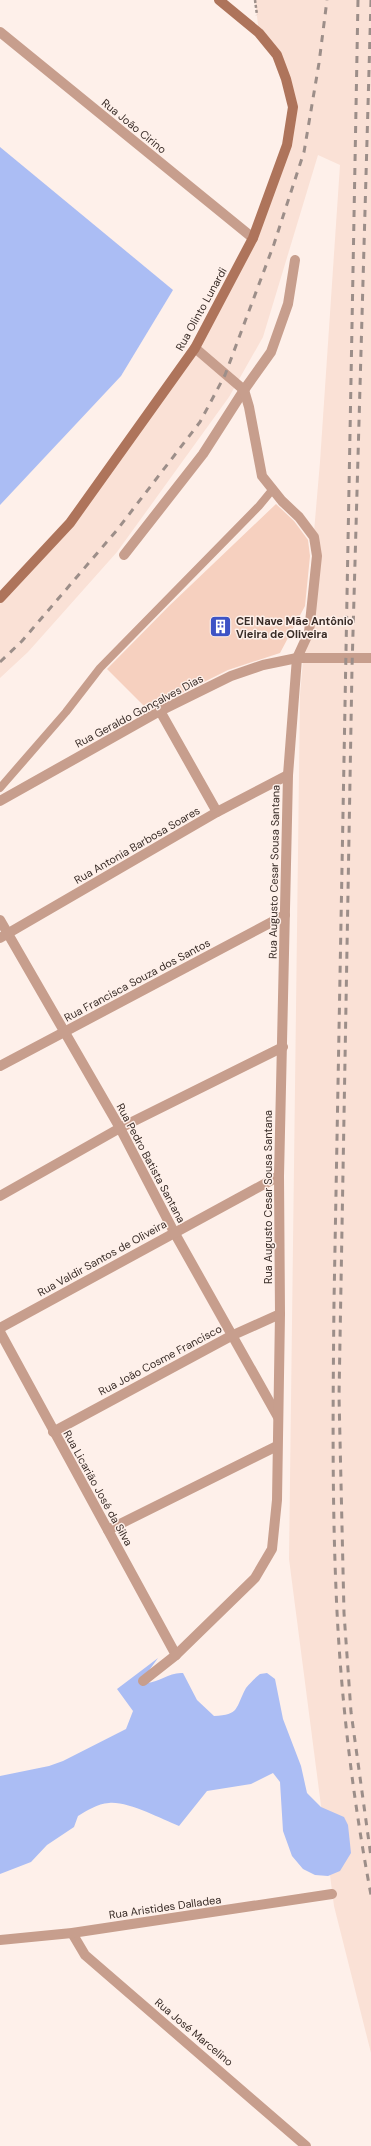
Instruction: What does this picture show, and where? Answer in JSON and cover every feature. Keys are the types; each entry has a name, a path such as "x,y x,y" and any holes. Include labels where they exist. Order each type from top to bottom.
{"street":[{"name":"Rua Olinto Lunardi","path":"0,598 70,523 194,348 253,238 287,144 293,107 286,79 277,55 259,33 219,0"},
{"name":"Rua João Cirino","path":"0,32 253,238"},
{"path":"124,555 204,454 244,390 271,352 288,304 294,260"},
{"path":"194,348 244,390 262,476 299,517 314,537 317,556 309,632 297,658"},
{"name":"Rua Geraldo Gonçalves Dias","path":"0,801 160,711 231,676 263,665 297,658 371,658"},
{"name":"Rua Augusto Cesar Sousa Santana","path":"143,1681 176,1655 255,1578 272,1549 277,1500 280,1314 279,1176 288,775 297,658"},
{"path":"160,711 217,812"},
{"name":"Rua Antonia Barbosa Soares","path":"4,936 217,812 288,775"},
{"name":"Rua Francisca Souza dos Santos","path":"0,1066 285,916"},
{"name":"Rua Pedro Batista Santana","path":"0,920 4,936 65,1031 120,1128 174,1232 278,1419"},
{"path":"0,1196 120,1128 283,1047"},
{"name":"Rua Valdir Santos de Oliveira","path":"0,1328 279,1176"},
{"name":"Rua João Cosme Francisco","path":"53,1432 232,1336 280,1314"},
{"name":"Rua Licarião José da Silva","path":"0,1332 53,1432 176,1655"},
{"path":"108,1530 277,1446"},
{"name":"Rua Aristides Dalladea","path":"0,1940 72,1933 332,1894"},
{"name":"Rua José Marcelino","path":"72,1933 85,1955 306,2146"}],"lane":[{"path":"0,788 66,712 100,668 259,506 273,489"}],"shaded area":[{"path":"255,0 371,0 371,2053 334,1906 289,1559 300,695 320,462 340,165 318,155 263,337 229,397 117,552 28,652 0,678 0,598 70,523 195,348 253,238 287,145 293,107 286,79 259,33"},
{"path":"0,147 173,290 121,376 0,505"},
{"path":"158,1658 145,1676 147,1683 173,1674 183,1673 197,1700 214,1716 233,1712 236,1709 246,1688 260,1674 267,1673 275,1679 283,1719 301,1766 307,1793 321,1807 344,1817 348,1825 351,1853 340,1871 328,1876 315,1875 303,1869 292,1856 283,1831 280,1782 273,1773 251,1784 207,1791 179,1826 144,1811 117,1803 97,1806 78,1816 74,1827 47,1845 31,1862 0,1874 0,1776 49,1766 63,1761 126,1729 133,1711 117,1689"}],"building":[{"name":"CEI Nave Mãe Antônio Vieira de Oliveira","path":"276,504 294,521 308,540 310,556 305,606 280,653 228,670 148,710 107,669 169,606"}],"railway":[{"path":"0,662 22,641 117,530 200,422 225,375 274,244 304,152 319,63 327,0"},
{"path":"358,0 334,1302 333,1482 340,1666 358,1819 371,1895"},
{"path":"371,0 352,668 339,1396 344,1613 351,1712 371,1857"}],"place":[{"name":"CEI Nave Mãe Antônio Vieira de Oliveira","path":"220,627"}]}
